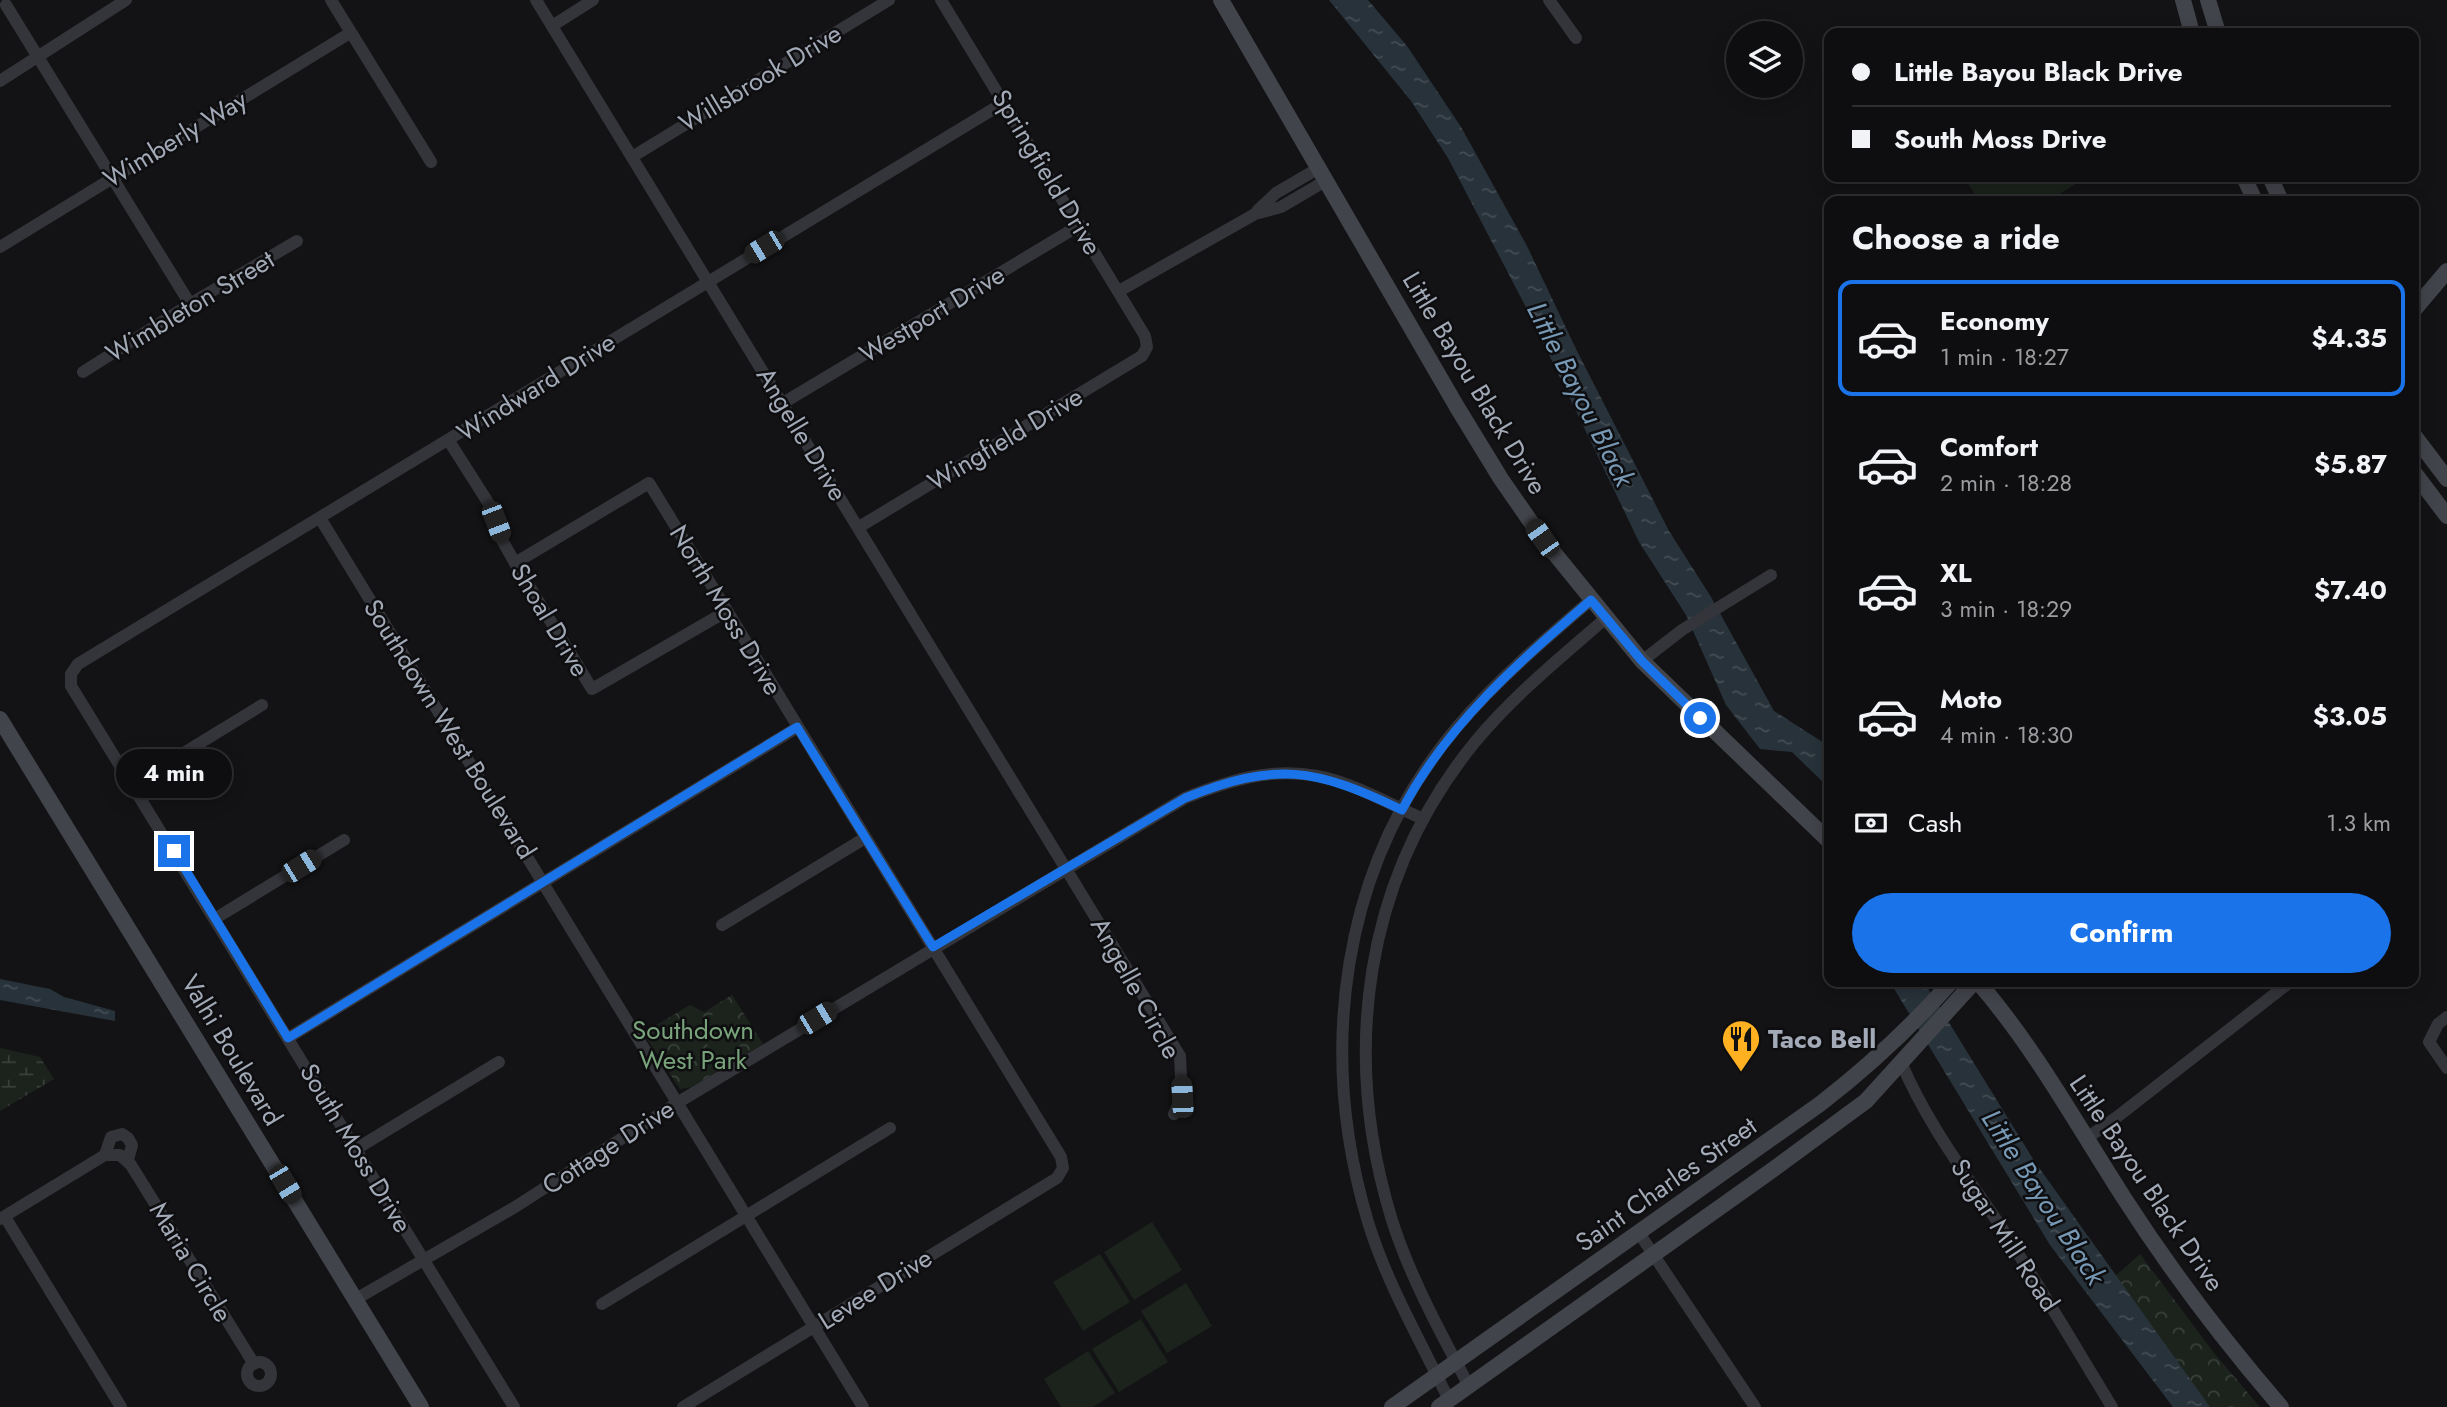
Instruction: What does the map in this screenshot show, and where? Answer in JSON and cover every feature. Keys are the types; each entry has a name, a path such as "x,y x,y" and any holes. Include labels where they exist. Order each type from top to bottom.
{"street":[{"path":"0,81 126,0"},
{"path":"331,0 431,162"},
{"name":"Angelle Drive","path":"536,0 1066,868"},
{"path":"552,26 593,0"},
{"name":"Willsbrook Drive","path":"632,157 889,0"},
{"name":"Springfield Drive","path":"941,0 1080,225 1145,336 1147,347"},
{"name":"Little Bayou Black Drive","path":"1221,0 1457,407 1501,479 1542,538 1642,661 1824,836"},
{"path":"1549,0 1576,38"},
{"path":"2183,0 2191,28"},
{"path":"2208,0 2216,28"},
{"path":"6,5 190,304"},
{"name":"Wimberly Way","path":"0,247 350,33"},
{"name":"Windward Drive","path":"71,674 78,664 1005,102"},
{"path":"1119,291 1255,214 1281,207 1323,174"},
{"name":"Westport Drive","path":"783,403 1080,225"},
{"name":"Wimbleton Street","path":"83,372 190,304 297,241"},
{"path":"2419,304 2447,271"},
{"name":"Wingfield Drive","path":"859,527 1142,356 1147,347"},
{"name":"Shoal Drive","path":"449,441 489,504 502,540 515,563 592,689 727,611"},
{"path":"2419,442 2447,479"},
{"path":"2419,479 2447,516"},
{"name":"North Moss Drive","path":"515,563 649,483 1061,1157 1063,1168"},
{"name":"Southdown West Boulevard","path":"320,518 863,1407"},
{"path":"1642,661 1682,631 1771,575"},
{"path":"1444,1404 1437,1376 1387,1272 1368,1223 1352,1161 1342,1079 1343,1008 1351,953 1370,884 1402,810 1439,752 1490,690 1591,600"},
{"path":"1469,1386 1404,1253 1391,1219 1374,1156 1365,1080 1366,1009 1374,956 1393,887 1423,819 1450,776 1506,708 1606,618"},
{"name":"South Moss Drive","path":"71,674 71,685 514,1407"},
{"path":"133,784 262,705"},
{"name":"Valhi Boulevard","path":"0,719 421,1407"},
{"path":"288,1038 797,727"},
{"name":"Cottage Drive","path":"356,1299 515,1207 677,1103 1185,798 1221,783 1249,776 1320,776 1423,819"},
{"path":"722,925 865,838"},
{"path":"216,918 344,840"},
{"name":"Angelle Circle","path":"1066,868 1180,1056 1182,1097 1174,1114"},
{"name":"Little Bayou Black Drive","path":"1980,987 2036,1059 2125,1200 2189,1292 2281,1407"},
{"path":"2087,1138 2284,987"},
{"name":"Saint Charles Street","path":"1392,1407 1838,1090 1950,992"},
{"name":"Saint Charles Street","path":"1444,1404 1866,1101 1923,1040 1950,992"},
{"path":"2447,1017 2438,1024 2429,1042 2447,1068"},
{"path":"356,1149 499,1062"},
{"name":"Sugar Mill Road","path":"1901,1062 1931,1121 2021,1258 2112,1407"},
{"path":"602,1304 890,1128"},
{"name":"Maria Circle","path":"105,1155 111,1137 122,1134 128,1138 132,1145 128,1160 254,1364"},
{"path":"121,1407 2,1218 105,1155 120,1155 128,1160"},
{"name":"Levee Drive","path":"683,1407 1057,1178 1063,1168"},
{"path":"1639,1233 1755,1407"}],"green space":[{"path":"1967,182 2079,182 2056,196 1976,196"},
{"name":"Southdown West Park","path":"732,995 763,1044 692,1087 680,1089 643,1033 690,1005 704,1012"},
{"path":"727,1006 736,1021 704,1040 695,1025"},
{"path":"739,1025 748,1040 716,1059 707,1044"},
{"path":"0,1048 40,1057 54,1079 0,1111"},
{"path":"1152,1222 1182,1270 1134,1300 1104,1252"},
{"path":"1100,1254 1130,1302 1083,1331 1053,1282"},
{"path":"2140,1254 2214,1353 2260,1407 2206,1407 2112,1279"},
{"path":"1186,1283 1212,1326 1167,1353 1141,1311"},
{"path":"1141,1319 1168,1362 1119,1392 1092,1349"},
{"path":"1088,1351 1115,1393 1093,1407 1061,1407 1044,1379"}],"water":[{"name":"Little Bayou Black","path":"1329,0 1368,0 1407,46 1461,127 1527,246 1669,531 1711,597 1774,711 1824,744 1824,783 1792,752 1760,749 1726,705 1686,615 1639,542 1529,313 1448,158 1411,101"},
{"path":"0,979 50,989 64,997 115,1011 115,1021 0,1000"},
{"name":"Little Bayou Black","path":"1893,987 1927,987 2035,1162 2210,1407 2173,1407 2050,1245"}],"place":[{"name":"Taco Bell","path":"1741,1073"}],"route":[{"path":"174,851 288,1038 797,727 933,947 1185,798 1221,783 1267,774 1320,776 1402,810 1439,752 1490,690 1591,600 1642,661 1700,718"}]}
